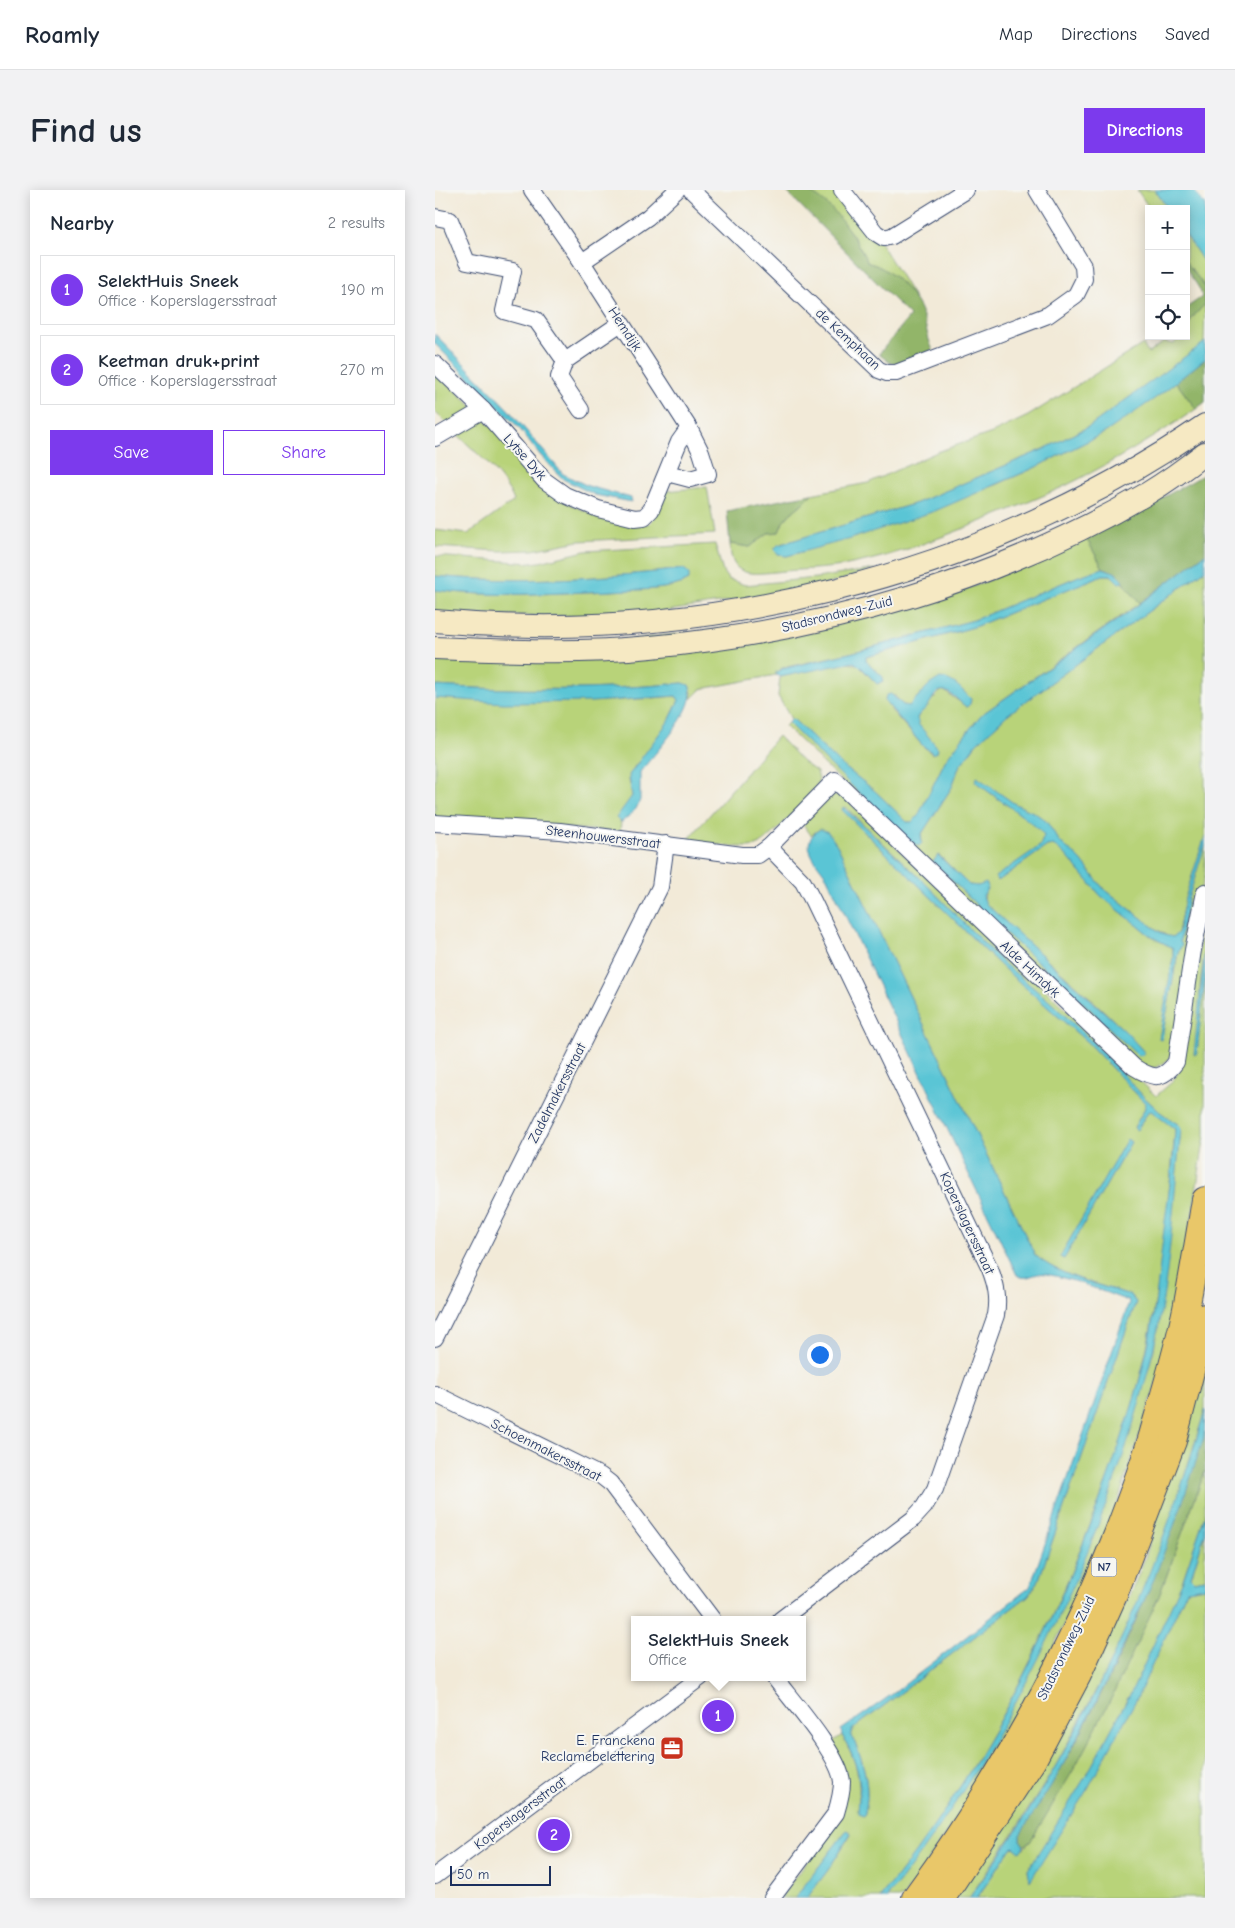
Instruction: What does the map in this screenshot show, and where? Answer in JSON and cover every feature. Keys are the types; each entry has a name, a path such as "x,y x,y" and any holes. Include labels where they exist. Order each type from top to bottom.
{"highway":[{"name":"Stadsrondweg-Zuid","path":"915,1898 971,1817 1015,1747 1060,1664 1097,1586 1130,1501 1152,1437 1185,1311 1205,1200"},
{"name":"Stadsrondweg-Zuid","path":"942,1898 1033,1760 1078,1675 1115,1595 1173,1441 1205,1316"}],"main road":[{"name":"Stadsrondweg-Zuid","path":"435,621 531,626 640,621 706,614 827,592 942,557 1039,518 1134,470 1205,426"},
{"name":"Stadsrondweg-Zuid","path":"435,648 531,652 649,648 715,640 831,618 968,578 1011,561 1150,492 1205,453"}],"street":[{"name":"Hemdijk","path":"532,190 582,262 689,428 701,452 708,474 690,479 667,473"},
{"path":"582,262 648,217 677,190"},
{"name":"de Kemphaan","path":"691,190 879,370 887,373 896,372 1049,315 1076,295 1084,279 1083,266 1037,190"},
{"path":"842,190 877,233 884,238 892,236 966,190"},
{"path":"435,217 450,220 467,262 513,271 504,311 536,320 565,361"},
{"path":"581,410 559,377 565,361 621,323"},
{"name":"Lytse Dyk","path":"435,364 483,410 543,480 565,495 597,509 635,518 643,517 651,510 679,442 689,428"},
{"path":"435,438 483,410"},
{"name":"Alde Himdyk","path":"769,848 835,780 1134,1067 1146,1075 1157,1077 1167,1074 1176,1062 1193,950 1205,892"},
{"name":"Steenhouwersstraat","path":"435,823 560,831 742,854 758,855 769,848"},
{"name":"Zadelmakersstraat","path":"435,1338 660,887 666,844"},
{"name":"Koperslagersstraat","path":"769,848 803,882 813,901 990,1269 998,1299 996,1315 935,1489 924,1507 913,1519 785,1616"},
{"name":"Schoenmakersstraat","path":"435,1394 610,1482 710,1616"},
{"name":"Koperslagersstraat","path":"435,1876 696,1681"},
{"path":"772,1898 836,1813 841,1799 842,1781 830,1752 777,1681"}],"green space":[{"path":"785,190 804,190 824,202 834,211 850,232 868,263 877,265 902,284 921,311 933,350 896,364 890,363 879,354 910,316"},
{"path":"804,190 837,190 882,245 915,299 887,272 868,263 852,234 819,198"},
{"path":"1137,190 1155,190 1165,205 1147,205"},
{"path":"1190,241 1205,264 1205,287 1190,267"},
{"path":"1190,267 1205,287 1205,304 1190,322 1190,305 1202,297 1199,288 1190,274"},
{"path":"1205,304 1204,343 1090,426 1042,450 917,503 778,545 778,555 787,556 797,553 996,485 1106,432 1176,382 1196,409 1099,469 1065,486 985,520 886,556 844,566 755,573 740,570 735,565 731,556 730,544 750,547 768,533 779,532 783,522 811,494 868,483 937,452 992,433 1028,416 1143,344 1148,353 1164,342 1174,344 1176,340 1190,340 1190,323"},
{"path":"1205,359 1205,402 1196,409 1176,382"},
{"path":"435,370 475,409 448,425 435,412"},
{"path":"484,419 568,503 587,512 618,520 649,524 666,491 707,487 715,534 579,541 533,550 500,551 435,547 435,530 468,534 514,501 504,482 457,434"},
{"path":"1205,474 1205,554 1140,603 1118,577 1108,569 1103,568 1086,538"},
{"path":"811,494 783,522 779,532 768,533 750,547 730,544 727,511"},
{"path":"1086,538 1103,568 1079,576 974,620 854,652 782,668 776,675 701,689 691,699 692,693 689,685 683,683 620,688 559,689 435,686 435,655 468,658 909,608 980,584"},
{"path":"715,544 723,572 728,579 745,585 816,578 876,569 815,588 629,617 435,614 435,590 478,594 567,593 671,587 689,580 684,569 622,575 528,580 435,576 435,556 531,563 585,551"},
{"path":"1205,570 1205,836 1185,898 1176,936 1169,937 1153,927 1103,888 1080,859 1060,842 1046,821 1035,813 975,781 1033,824 1044,836 1040,846 996,877 998,881 1047,846 1053,845 1065,854 1101,896 1152,937 1173,948 1160,1040 1162,1038 1188,899 1205,845 1205,876 1174,1051 1161,1065 1149,1068 1143,1067 990,925 785,726 788,723 837,770 922,841 921,835 952,787 959,767 976,744 1007,715","holes":["939,855 969,885 978,886 985,892 984,900 986,904 1087,995 1144,1052 1138,1056 1091,1010 999,927 933,862"]},
{"path":"1103,575 1109,575 1119,580 1140,603 981,715 946,759 918,816 912,822 907,822 875,791 838,762 791,719 778,696 780,677 843,663 857,664 877,684 883,681 883,677 866,661 866,657 974,627","holes":["929,685 971,699 967,707 943,690 933,698 919,715 917,718 918,725 932,741 932,754 891,710 894,695 903,705 909,706"]},
{"path":"676,696 679,700 670,719 646,754 634,767 629,779 632,796 619,821 621,822 620,832 435,818 435,698 556,702"},
{"path":"778,736 803,762 817,772 819,779 816,788 779,828 758,845 734,847 688,840"},
{"path":"830,795 843,796 1156,1096 1173,1081 1179,1071 1205,912 1205,947 1200,987 1197,1054 1205,975 1205,1135 1193,1211 1162,1365 1109,1529 1010,1738 903,1898 887,1898 995,1738 1029,1676 1063,1606 1093,1536 1119,1466 1154,1350 1181,1130 1179,1125 1160,1112 1144,1097 1090,1039 1047,999 1003,963 920,878 845,807 842,810 1001,966 1087,1042 1145,1103 1145,1108 1134,1127 1137,1129 1148,1112 1151,1111 1174,1127 1175,1131 1157,1293 1143,1365 1116,1456 1103,1491 1060,1599 1035,1652 980,1755 916,1852 880,1898 807,1898 851,1834 850,1831 846,1831 795,1898 780,1898 841,1815 831,1743 842,1735 852,1755 859,1789 858,1811 864,1816 867,1784 859,1754 851,1734 852,1730 1028,1596 1038,1582 1136,1302 1130,1295 1055,1269 1035,1255 837,845 820,829 811,835 802,823","holes":["1127,1140 1131,1142 1064,1259 1060,1257"]},
{"path":"1205,1357 1205,1410 1177,1500 1143,1592 1105,1673 1054,1769 969,1898 954,1898 1110,1633 1131,1591 1153,1533"},
{"path":"1205,1432 1205,1471 1159,1596 1111,1699 1074,1769 1030,1842 1024,1846 1020,1840 1020,1835 1056,1777 1123,1650 1173,1527"},
{"path":"1205,1471 1205,1515 1181,1585 1134,1687 1089,1771 1028,1870 1030,1880 1088,1788 1137,1698 1187,1590 1205,1587 1205,1898 977,1898 1011,1848 1024,1848 1030,1842 1159,1596"},
{"path":"1205,1533 1205,1579 1194,1581 1191,1578"}],"water":[{"path":"1155,190 1194,190 1205,206 1205,264 1190,241 1190,205 1165,205"},
{"path":"435,334 507,408 563,474 588,486 631,498 632,502 595,495 563,479 541,456 520,429 435,344"},
{"path":"1205,342 1205,359 1157,397 1106,432 1032,469 935,511 850,539 787,556 778,555 774,549 778,545 917,503 1042,450 1090,426"},
{"path":"1205,554 1205,570 1007,715 976,744 959,767 952,787 921,835 922,843 919,846 906,839 788,723 791,719 794,720 838,762 875,791 907,822 912,822 918,816 946,759 981,715 1126,614"},
{"path":"1103,568 1117,573 1123,582 1119,583 1111,575 1103,575 974,627 866,657 866,661 883,677 883,681 877,684 854,662 780,677 776,675 776,672 782,669 974,620 1079,576"},
{"path":"684,569 689,573 689,580 680,584 651,589 545,594 478,594 435,590 435,576 528,580 622,575"},
{"path":"940,678 954,683 971,699 967,707 948,692 941,691 936,694 918,716 919,725 938,748 934,754 922,745 885,701 886,695 891,694 903,705 909,706 929,685"},
{"path":"683,683 689,685 691,694 688,705 674,730 640,772 640,800 636,809 622,822 616,818 632,796 629,775 670,719 679,700 676,696 592,702 504,703 435,698 435,686 559,689 620,688"},
{"path":"977,777 1015,804 1035,813 1046,821 1060,842 1080,859 1103,888 1164,935 1173,937 1178,933 1185,898 1205,836 1205,845 1188,899 1180,941 1182,945 1178,952 1161,1040 1159,1039 1173,958 1173,948 1152,937 1101,896 1065,854 1053,845 1047,846 998,881 995,877 1040,846 1044,836 1033,824 975,781"},
{"path":"843,807 920,878 1003,963 1047,999 1090,1039 1144,1097 1160,1112 1179,1125 1181,1130 1167,1269 1159,1324 1133,1423 1109,1496 1081,1568 1049,1638 1013,1707 974,1774 932,1838 887,1898 880,1898 948,1805 1008,1705 1059,1601 1082,1548 1121,1441 1143,1368 1155,1305 1171,1179 1175,1129 1151,1111 1148,1112 1137,1130 1134,1128 1145,1108 1145,1103 1087,1042 1001,966 842,810"},
{"path":"820,829 828,832 837,845 1035,1255 1055,1269 1130,1295 1136,1302 1038,1582 1028,1596 852,1730 851,1734 859,1754 867,1784 864,1816 860,1815 858,1811 860,1787 858,1772 841,1730 894,1693 1030,1587 1129,1303 1098,1289 1056,1276 1042,1273 1028,1277 1017,1275 827,877 811,853 810,841 813,835"},
{"path":"938,855 969,885 978,886 986,883 988,887 983,896 986,904 1126,1032 1144,1052 1143,1055 1138,1056 1091,1010 999,927 933,862"},
{"path":"1205,947 1205,975 1197,1054 1194,1054"},
{"path":"1127,1139 1131,1142 1064,1259 1060,1257"},
{"path":"1205,1410 1204,1437 1181,1507 1154,1579 1108,1679 1057,1776 1020,1835 1020,1840 1024,1846 1020,1852 1014,1847 1011,1848 977,1898 969,1898 1045,1785 1109,1664 1137,1602 1162,1539 1185,1475"},
{"path":"1205,1515 1205,1533 1191,1577 1194,1581 1205,1579 1205,1587 1187,1590 1137,1698 1088,1788 1030,1881 1028,1870 1089,1771 1134,1687 1183,1580"},
{"path":"848,1830 851,1833 828,1870 807,1898 795,1898 846,1831"}],"place":[{"name":"SelektHuis Sneek","path":"718,1716"},
{"name":"E. Franckena Reclamebelettering","path":"672,1748"},
{"name":"Keetman druk+print","path":"554,1835"}]}
